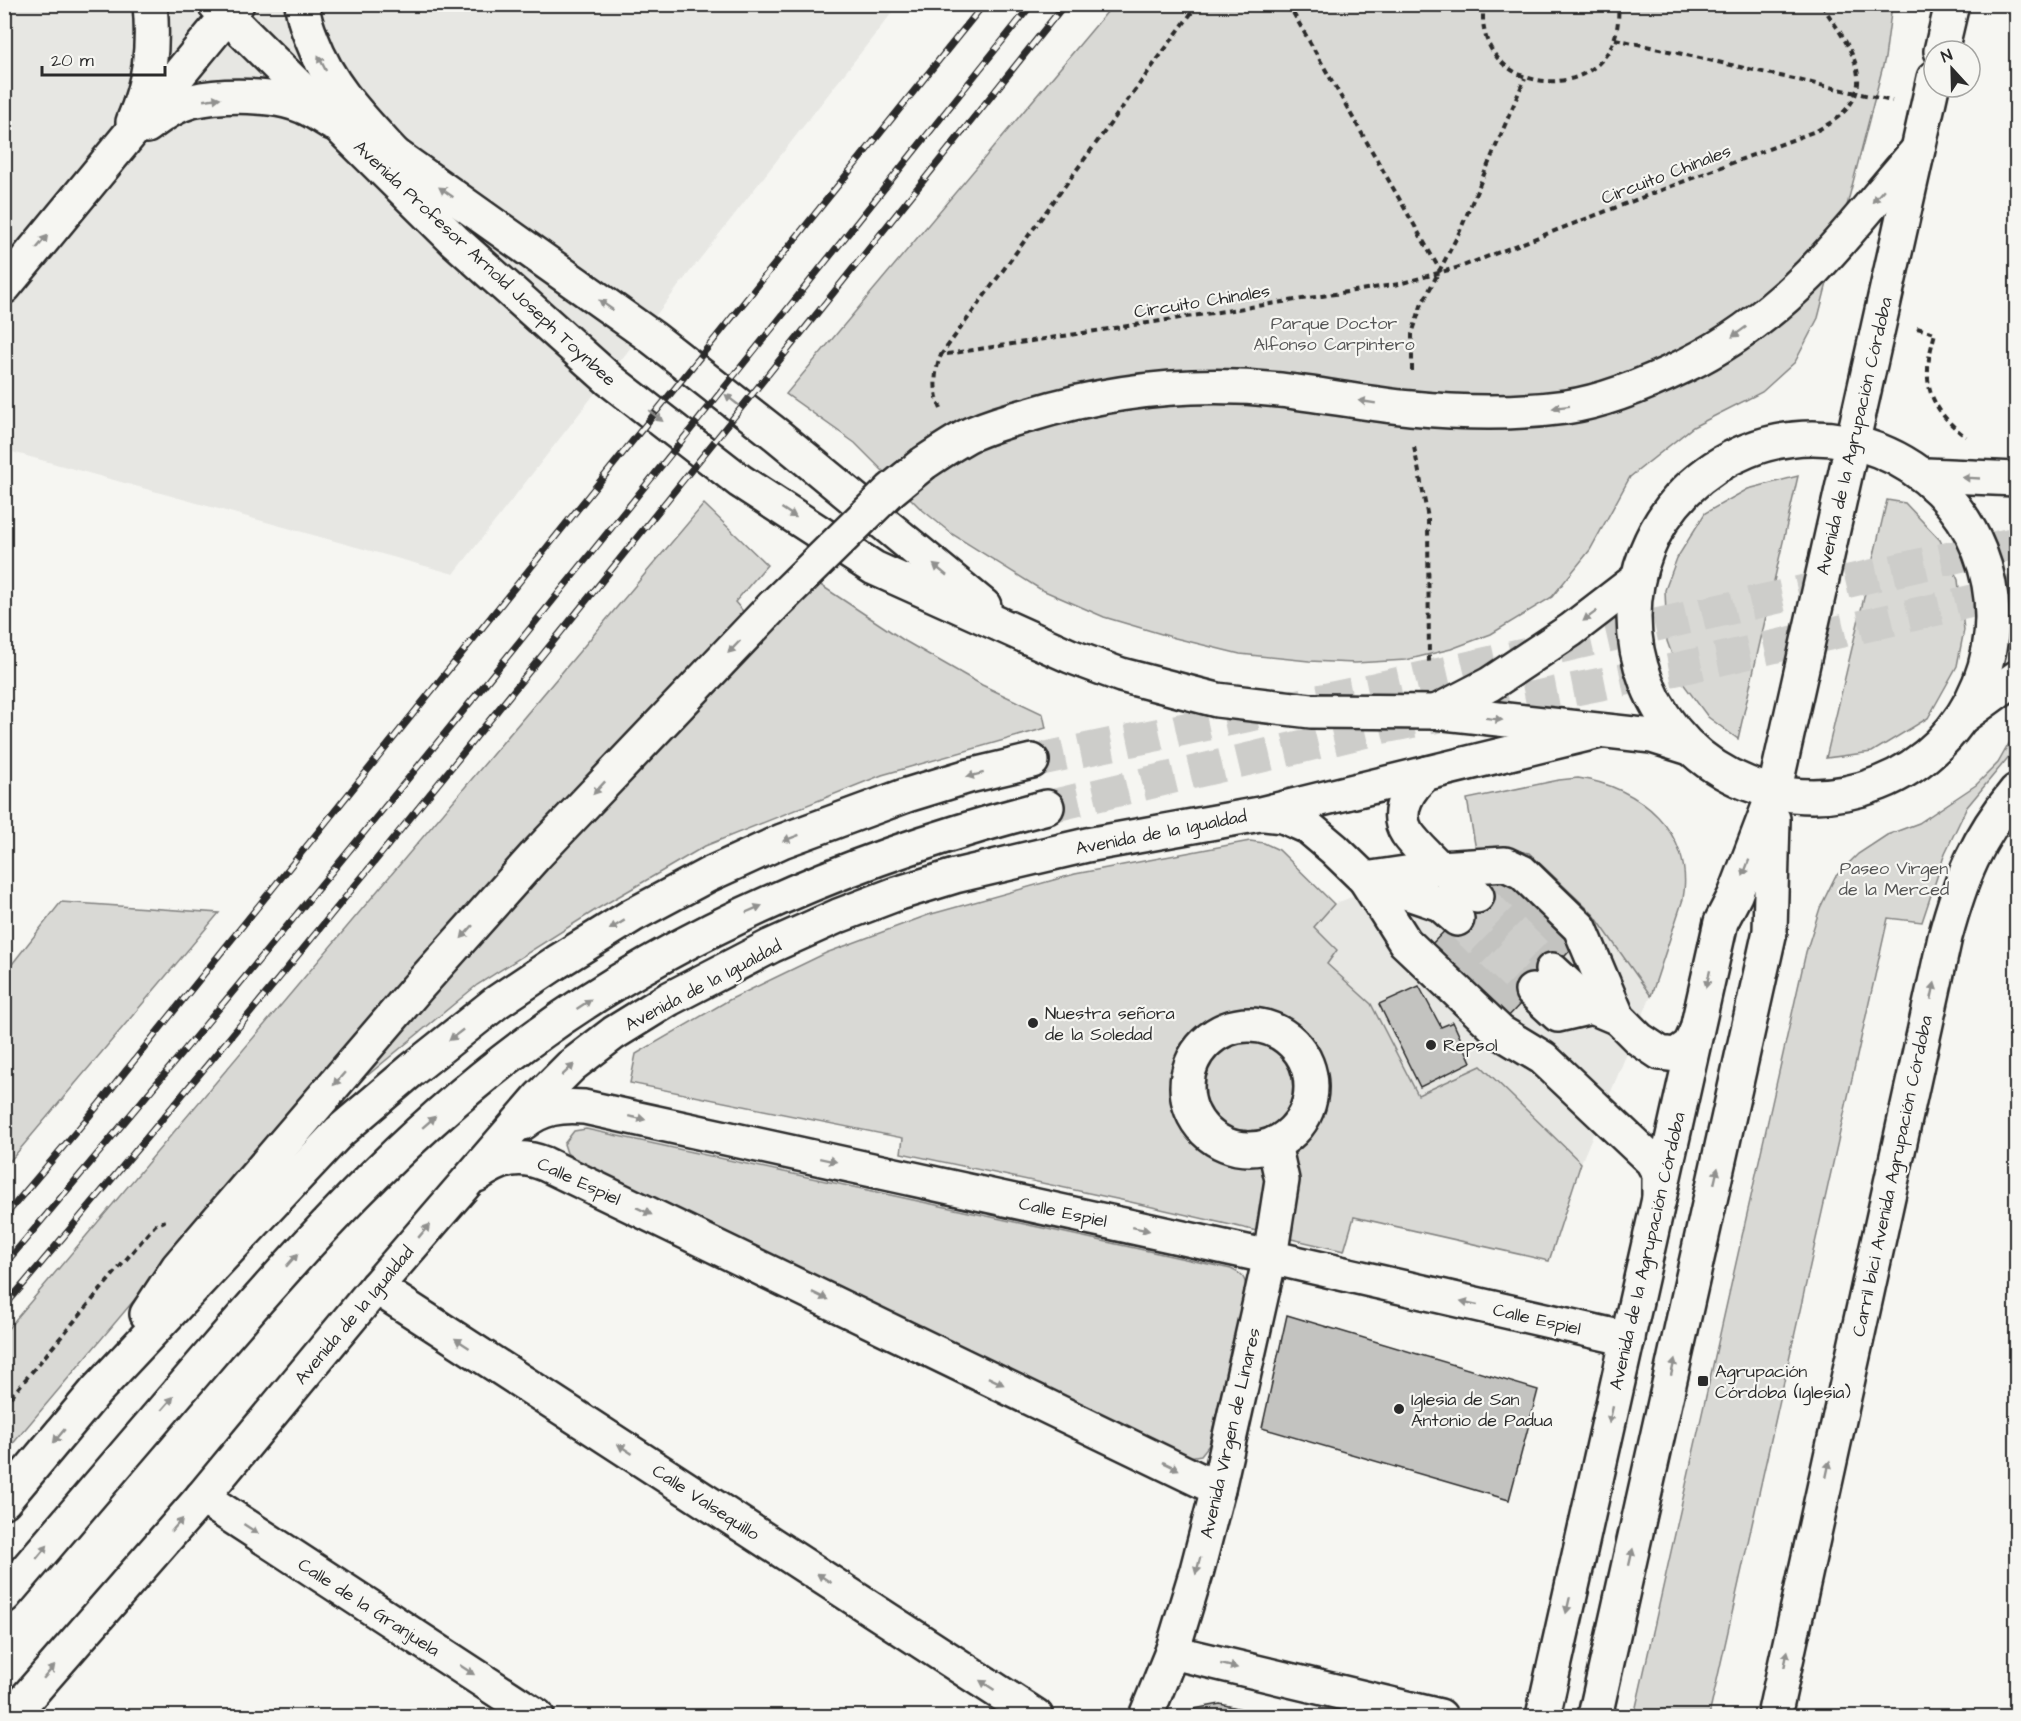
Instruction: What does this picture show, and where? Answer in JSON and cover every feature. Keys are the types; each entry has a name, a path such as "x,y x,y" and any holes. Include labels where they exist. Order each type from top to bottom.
{"main road":[{"path":"124,143 140,105 150,67 153,33 150,4"},
{"path":"302,4 303,16 321,63 345,100 397,157"},
{"name":"Avenida de la Agrupación Córdoba","path":"1945,39 1954,6"},
{"path":"4,287 124,143 226,9"},
{"name":"Avenida Profesor Arnold Joseph Toynbee","path":"226,9 298,87 454,240 610,380 740,481 874,568 1070,656 1121,675 1217,700 1311,711 1436,712 1652,736 1687,747"},
{"name":"Avenida Profesor Arnold Joseph Toynbee","path":"298,87 653,338 1018,633"},
{"path":"124,143 160,116 181,106 191,102 227,97 264,97 302,106 339,127"},
{"name":"Avenida de la Agrupación Córdoba","path":"1543,1716 1721,922 1735,894 1774,793 1929,99"},
{"path":"96,1391 178,1267 417,988 543,848 774,605 891,490 924,463 971,435 996,424 1077,401 1162,387 1234,387 1280,390 1412,408 1487,412 1568,406 1648,382 1688,364 1722,344 1761,316 1810,273 1916,151"},
{"path":"1961,718 1985,670 1994,616 1986,563 1962,514 1926,475 1892,454 1854,441 1797,438 1742,452 1694,483 1658,527 1636,580 1633,625 1641,670 1658,712 1687,747 1727,776 1774,793 1827,795 1879,783 1925,757 1961,718 2016,678"},
{"path":"1926,475 2016,479"},
{"name":"Avenida Profesor Arnold Joseph Toynbee","path":"1436,712 1499,678 1571,630 1636,580"},
{"name":"Avenida de la Igualdad","path":"11,1716 202,1497 376,1287 539,1098 571,1066 614,1033 719,972 838,916 955,876 1087,845 1260,814 1605,730"},
{"path":"4,1501 96,1391 339,1132 413,1068 497,1002 633,915 698,880 782,841 908,795 969,776 1032,761"},
{"path":"1365,879 1440,904 1467,907 1467,885 1439,868 1407,832 1402,819 1409,790 1427,773"},
{"name":"Carril bici Avenida Agrupación Córdoba","path":"1774,1716 1945,937 1967,867 1979,843 2016,791"},
{"name":"Avenida de la Agrupación Córdoba","path":"1595,1716 1770,931 1774,793"},
{"path":"4,1596 293,1259 377,1170 474,1084 525,1044 586,1002 664,954 735,917 901,849 971,826 1047,807"},
{"path":"1260,814 1283,816 1308,827 1365,879 1405,942 1500,1032 1543,1058 1652,1161 1659,1174 1659,1199"},
{"path":"1365,879 1439,868 1505,864 1522,872 1580,928 1605,1012"},
{"path":"1558,1015 1542,981 1605,1012 1660,1053 1676,1055 1690,1045 1696,1032"},
{"path":"1500,1032 1558,1015 1605,1012"},
{"name":"Calle Espiel","path":"506,1137 539,1112 567,1105 584,1107 1270,1257 1628,1339"},
{"name":"Avenida Virgen de Linares","path":"1146,1716 1172,1652 1197,1570 1218,1489 1270,1257 1282,1180 1274,1144"},
{"name":"Calle Espiel","path":"460,1189 487,1169 505,1160 532,1158 1218,1489"},
{"name":"Calle Valsequillo","path":"376,1287 1036,1716"},
{"name":"Calle de la Granjuela","path":"202,1497 537,1716"},
{"path":"1172,1652 1440,1716"}],"path":[{"path":"944,415 935,391 936,366 941,355 1198,4"},
{"path":"1288,4 1440,272"},
{"path":"1484,4 1486,35 1494,53 1508,67 1525,78 1546,83 1568,80 1588,72 1604,58 1615,39 1619,19 1618,4"},
{"path":"1615,39 1856,92 1858,72 1856,61 1821,4"},
{"path":"1429,664 1428,518 1411,431 1412,334 1421,306 1459,233 1525,78"},
{"name":"Circuito Chinales","path":"941,355 1387,286 1463,266 1818,130 1835,122 1849,108 1856,92"}],"shaded area":[{"path":"4,5 898,5 454,574 5,450"},
{"name":"Repsol","path":"1500,848 1529,852 1594,915 1651,996 1581,1163 1481,1066 1419,1095 1371,1004 1326,964 1314,927 1334,904 1450,858"}],"green space":[{"name":"Parque Doctor Alfonso Carpintero","path":"1113,5 1892,5 1885,58 1818,318 1795,362 1762,392 1693,427 1630,477 1590,550 1552,597 1491,634 1451,649 1406,660 1355,663 1240,654 1104,617 1040,589 952,534 920,508 855,443 786,394"},
{"path":"1798,476 1738,739 1708,717 1682,682 1667,641 1665,590 1677,558 1705,513 1748,489"},
{"path":"1887,500 1905,503 1940,540 1958,580 1964,630 1957,666 1928,718 1872,752 1826,758"},
{"path":"704,504 767,565 735,602 748,617 201,1221 5,1453 5,1332"},
{"path":"816,582 905,641 982,685 1043,714 1046,728 882,775 705,846 597,909 477,985 368,1075 364,1071 534,875"},
{"name":"Paseo Virgen de la Merced","path":"2016,731 2016,748 1967,807 1945,853 1922,922 1888,918 1709,1716 1634,1716 1806,952 1820,908 1835,877 1858,854 1887,835 1919,823 1976,785 1998,763"},
{"path":"1578,778 1622,791 1641,802 1658,817 1671,834 1680,853 1684,875 1683,899 1651,996 1594,915 1529,853 1500,848 1476,850 1467,799"},
{"path":"1250,841 1264,843 1279,850 1334,904 1314,927 1337,950 1327,964 1371,1004 1418,1095 1481,1066 1581,1163 1549,1261 1354,1217 1344,1251 901,1153 903,1138 630,1083 636,1054 729,1000 826,953 928,915 1075,874"},
{"path":"61,902 219,913 5,1167 5,973"},
{"path":"586,1129 1235,1271 1244,1279 1246,1290 1209,1445 1201,1455 1189,1457 580,1163 567,1153 564,1144 574,1131"}],"building":[{"path":"1503,870 1579,941 1507,1018 1430,946"},
{"name":"Repsol","path":"1419,986 1441,1027 1453,1022 1471,1062 1420,1087 1379,1004"},
{"name":"Iglesia de San Antonio de Padua","path":"1287,1315 1538,1390 1509,1500 1262,1428"},
{"path":"1220,1704 1273,1716 1186,1716 1194,1709"}],"tunnel":[{"path":"1032,761 1370,690 2016,543"},
{"path":"1047,807 1384,727 1677,669 2016,591"},
{"path":"1477,896 1552,970"},
{"path":"1457,919 1532,991"}],"railway":[{"path":"4,1217 96,1108 984,4"},
{"path":"4,1265 394,796 1032,4"},
{"path":"4,1307 274,985 407,822 1065,4"}],"place":[{"name":"Nuestra señora de la Soledad","path":"1033,1023"},
{"name":"Repsol","path":"1431,1045"},
{"name":"Agrupación Córdoba (Iglesia)","path":"1703,1381"},
{"name":"Iglesia de San Antonio de Padua","path":"1399,1409"}]}
